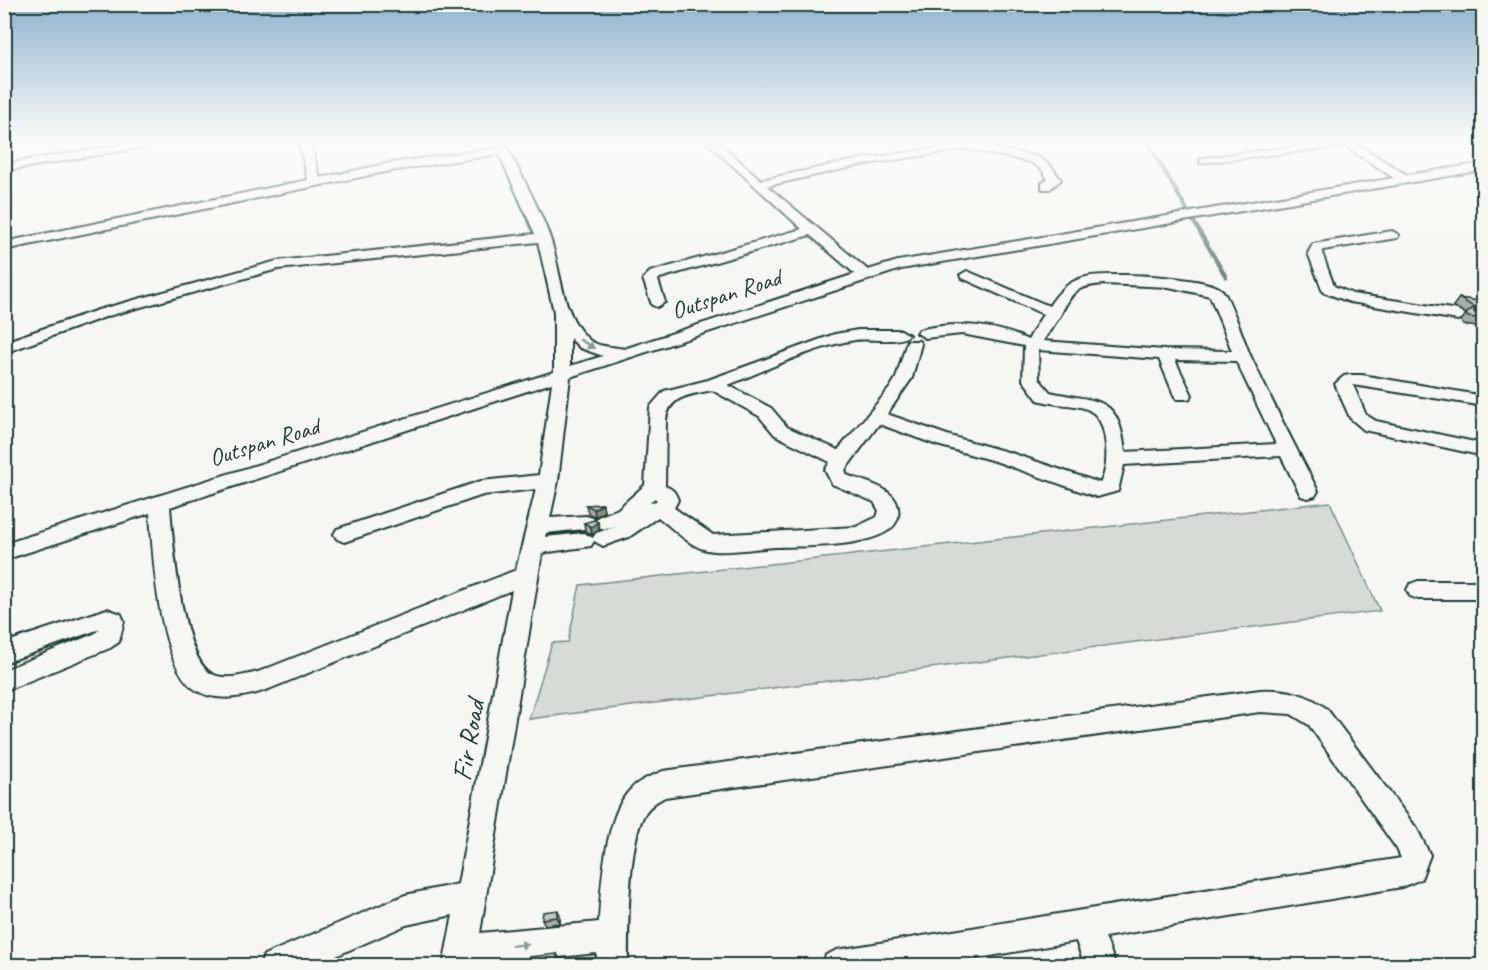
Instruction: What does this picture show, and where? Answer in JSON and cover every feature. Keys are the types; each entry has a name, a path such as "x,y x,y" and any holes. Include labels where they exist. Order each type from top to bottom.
{"street":[{"path":"4,246 285,188"},
{"path":"521,188 543,237 562,312 575,335 583,345 604,351 627,353"},
{"path":"763,188 865,275"},
{"name":"Outspan Road","path":"4,552 912,261 1345,188"},
{"path":"657,302 650,279 655,274 812,230"},
{"path":"1392,235 1318,247 1315,253 1328,289 1350,298 1458,315"},
{"path":"4,348 103,312 277,266 543,237"},
{"path":"968,275 1021,300 1054,312"},
{"path":"875,416 944,441 1004,457 1097,490 1103,490 1111,486 1116,459 1107,412 1096,405 1044,396 1031,380 1033,344 1068,289 1087,280 1107,278 1196,286 1216,293 1242,356 1308,492"},
{"name":"Fir Road","path":"461,958 526,575 548,481 562,374 562,312"},
{"path":"536,536 592,530 622,532 652,503 657,419 662,402 670,395 714,384 846,336 913,337 953,327 976,329 1033,344 1165,355 1242,356"},
{"path":"652,503 695,535 710,543 857,535 875,529 886,521 889,508 877,493 839,479 835,470 841,459 904,378 913,337"},
{"path":"1165,355 1183,395"},
{"path":"1483,402 1362,380 1350,380 1344,384 1359,418 1370,426 1484,450"},
{"path":"714,384 765,412 781,431 841,459"},
{"path":"1116,459 1288,449"},
{"path":"344,534 482,488 548,481"},
{"path":"159,501 168,590 179,640 186,661 201,681 218,687 237,687 260,681 526,575"},
{"path":"1418,590 1484,590"},
{"path":"4,653 93,621 107,618 113,621 111,635 102,641 4,681"},
{"path":"461,958 612,951 622,846 629,816 640,797 663,784 1260,701 1282,700 1299,704 1318,717 1407,839 1416,855 1412,869 1402,872 844,965"},
{"path":"275,966 405,910 471,896"},
{"path":"1085,924 1101,966"}],"shaded area":[{"path":"1330,502 1380,611 529,719 552,643 568,642 580,585"}],"building":[{"path":"1459,298 1478,301 1480,305 1474,309 1474,312 1484,319 1468,317 1466,314 1474,307"},
{"path":"603,504 594,509 586,505"},
{"path":"594,520 598,522 591,527 584,523"},
{"path":"558,910 557,917 542,919 543,912"},
{"path":"557,954 557,966 528,966 529,957"}],"waterway":[{"path":"1174,188 1226,277"}]}
